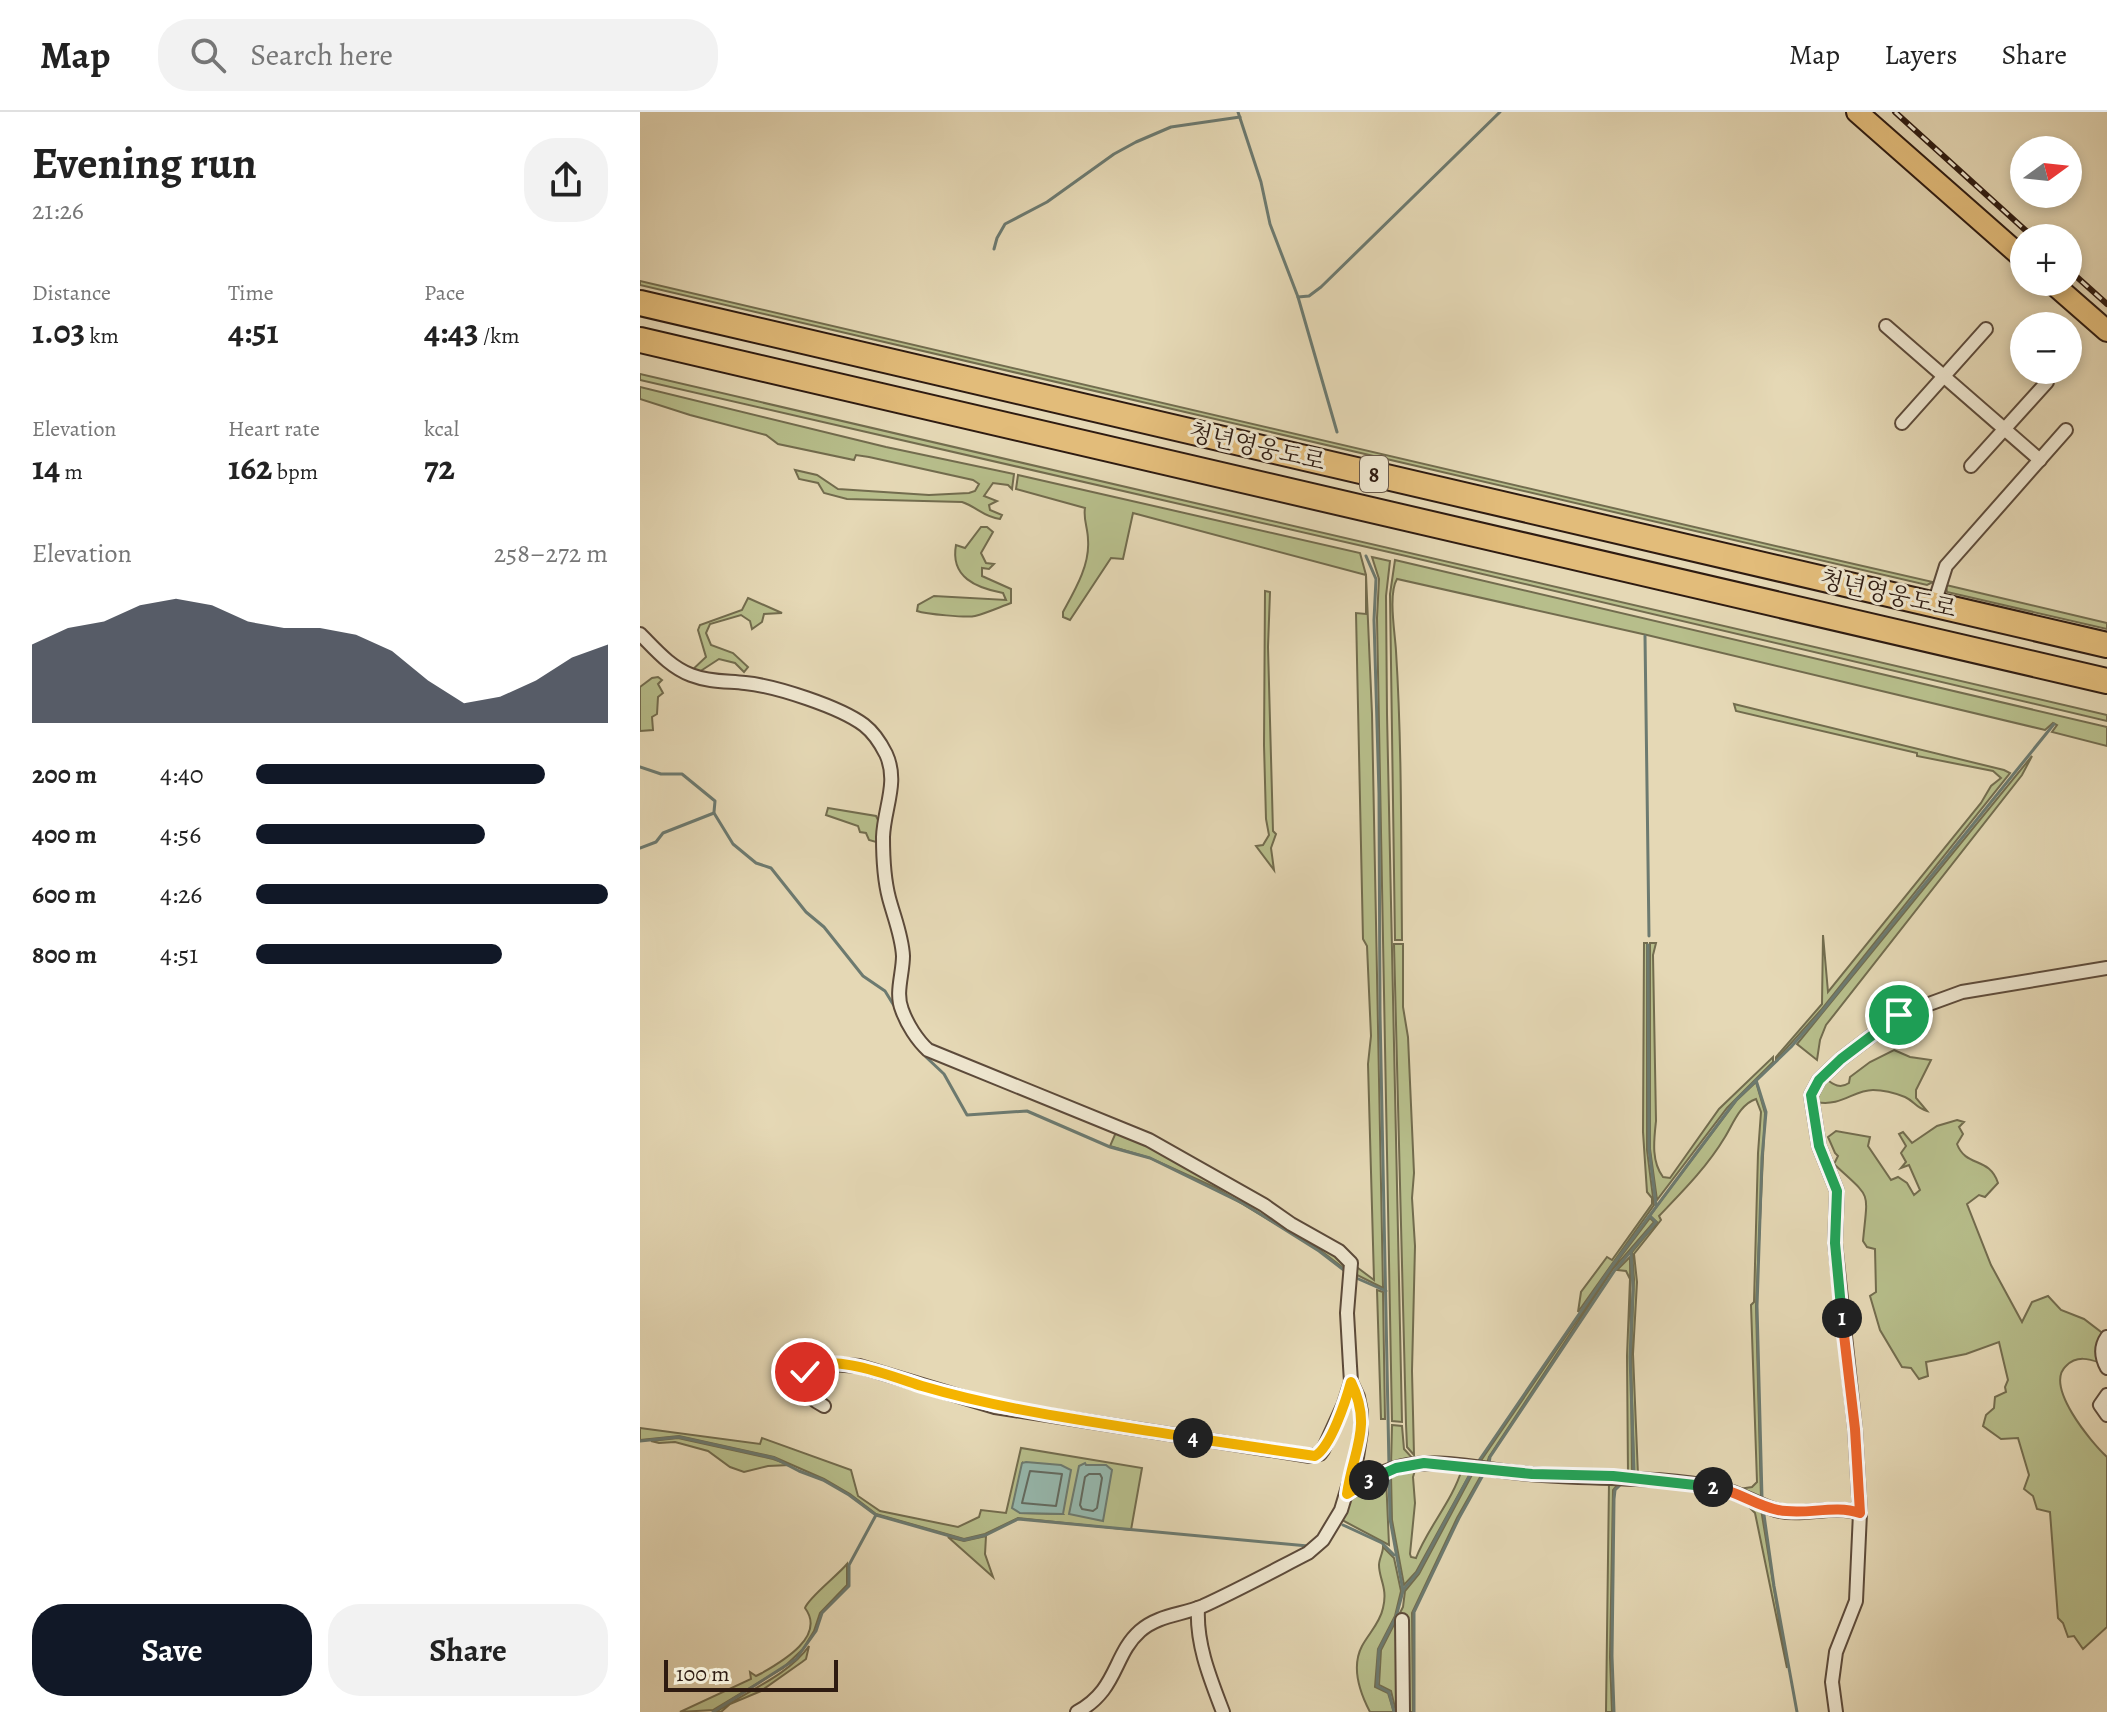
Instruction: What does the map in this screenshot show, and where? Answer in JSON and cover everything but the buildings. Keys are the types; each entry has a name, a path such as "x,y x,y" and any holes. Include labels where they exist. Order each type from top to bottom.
{"highway":[{"name":"청년영웅도로","path":"640,303 2107,645"},
{"name":"청년영웅도로","path":"640,340 2107,681"}],"main road":[{"path":"1857,112 2010,247"},
{"path":"2067,296 2107,331"}],"street":[{"path":"1886,326 2040,460"},
{"path":"1902,423 1986,329"},
{"path":"1971,466 2045,384"},
{"path":"1934,604 1946,566 2066,430"},
{"path":"640,634 666,660 689,674 727,683 773,688 843,713 868,728 887,757 893,778 883,838 885,879 901,939 903,958 898,993 901,1008 923,1045 937,1056 1149,1140 1339,1251 1351,1263 1347,1313 1351,1382 1320,1454 1310,1456 995,1407 859,1366 820,1364 810,1367 803,1378 805,1392 809,1398 824,1406"},
{"path":"1836,1712 1832,1682 1836,1652 1856,1601 1860,1513 1855,1429 1835,1243 1837,1191 1819,1146 1811,1095 1819,1080 1841,1059 1883,1025 1911,1010 1988,986 2107,968"},
{"path":"2107,1337 2102,1343 2102,1354 2107,1368"},
{"path":"1077,1712 1090,1709 1112,1680 1142,1629 1164,1617 1198,1608 1308,1553 1323,1540 1347,1494 1361,1431 1358,1397 1351,1382"},
{"path":"2107,1395 2100,1405 2107,1415"},
{"path":"1347,1494 1381,1472 1424,1463 1532,1474 1613,1476 1701,1485 1738,1494 1774,1510 1848,1509 1860,1513"},
{"path":"1198,1608 1197,1626 1206,1665 1223,1712"},
{"path":"1402,1620 1403,1712"}],"green space":[{"path":"640,281 1933,582 1927,585 640,285"},
{"path":"640,374 2107,715 2107,721 640,380"},
{"path":"640,387 886,447 1014,474 1012,489 1008,485 993,483 984,496 997,501 989,505 990,510 1002,515 1000,519 962,502 847,499 824,493 818,483 799,479 795,470 817,475 838,489 929,495 969,493 975,491 979,484 973,480 869,457 856,455 854,460 778,444 766,435 640,399"},
{"path":"1018,475 1360,553 1366,575 1133,513 1123,559 1111,558 1070,620 1063,617 1063,612 1087,559 1085,508 1016,489"},
{"path":"981,527 993,532 981,553 986,563 994,564 989,569 982,568 982,576 1011,589 1011,603 971,616 917,611 918,605 934,596 1006,600 1003,593 983,588 967,579 957,565 956,545 965,548"},
{"path":"1372,557 1390,561 1386,596 1387,714 1402,1422 1392,1421 1377,618 1379,579"},
{"path":"1395,560 2107,727 2107,746 2052,732 2057,725 2053,723 2045,730 1397,579 1392,604 1399,723 1402,940 1395,940 1390,594"},
{"path":"1366,575 1372,714 1383,1288 1353,1273 1354,1265 1374,1280 1368,1064 1371,1036 1367,946 1363,939 1356,613 1366,614"},
{"path":"1946,585 2107,623 2107,629 1947,592"},
{"path":"1265,591 1270,592 1268,647 1273,831 1276,834 1271,848 1274,870 1256,846 1263,845 1269,835 1264,745"},
{"path":"748,598 782,613 764,614 762,622 752,629 750,621 741,615 710,624 706,633 711,645 733,653 748,667 744,672 735,663 719,659 696,674 690,672 706,657 698,630 700,625 742,610"},
{"path":"658,677 662,680 658,684 663,693 658,697 657,714 652,717 653,730 640,731 640,687"},
{"path":"1734,704 2010,773 1821,1010 1776,1060 1822,1004 1823,935 1828,992 1981,803 1991,786 2001,778 1993,771 1917,756 1917,753 1736,711"},
{"path":"2032,756 2022,775 1826,1025 1817,1060 1797,1044"},
{"path":"828,808 876,816 882,828 881,838 876,842 869,840 858,826 826,815"},
{"path":"1644,943 1647,943 1647,1150 1654,1205 1578,1312 1581,1292 1607,1257 1612,1260 1652,1204 1647,1192 1643,1132"},
{"path":"1650,943 1656,943 1653,955 1654,1150 1663,1177 1670,1178 1719,1109 1773,1057 1773,1062 1727,1108 1657,1200 1650,1149"},
{"path":"1394,944 1403,944 1403,1007 1408,1037 1414,1173 1414,1455 1407,1447 1406,1424"},
{"path":"1894,1050 1910,1057 1931,1060 1916,1090 1916,1098 1927,1111 1905,1097 1877,1090 1833,1102 1816,1102 1826,1079 1837,1086 1846,1085 1850,1077 1870,1062"},
{"path":"1756,1082 1765,1113 1756,1306 1761,1499 1739,1489 1752,1487 1757,1482 1751,1305 1754,1302 1761,1112 1756,1099 1741,1110 1710,1158 1659,1216 1661,1220 1634,1254 1637,1282 1633,1354 1638,1475 1634,1475 1631,1356 1632,1252 1657,1222 1650,1216 1657,1206 1737,1100"},
{"path":"1957,1120 1964,1122 1959,1127 1963,1134 1957,1144 1961,1151 1989,1169 1998,1183 1985,1197 1979,1195 1967,1204 1991,1265 2022,1322 2032,1302 2048,1296 2061,1310 2084,1319 2105,1335 2101,1363 2088,1359 2074,1360 2061,1375 2061,1387 2072,1413 2107,1457 2107,1627 2083,1649 2074,1636 2068,1637 2058,1618 2050,1512 2037,1509 2033,1496 2024,1489 2029,1475 2018,1438 2001,1439 1983,1426 1986,1415 1994,1408 1995,1397 2006,1392 2008,1380 1999,1342 1966,1354 1926,1362 1928,1376 1919,1379 1911,1368 1902,1367 1880,1330 1870,1296 1876,1292 1875,1249 1867,1247 1863,1241 1865,1196 1834,1164 1838,1156 1828,1137 1836,1131 1870,1137 1868,1146 1891,1180 1898,1177 1907,1183 1914,1195 1920,1190 1909,1165 1901,1168 1906,1162 1901,1153 1906,1146 1899,1134 1903,1132 1912,1143 1937,1126"},
{"path":"1117,1130 1148,1142 1346,1259 1346,1270 1320,1250 1214,1187 1150,1158 1110,1146"},
{"path":"1650,1218 1654,1222 1613,1269 1486,1466 1478,1465 1613,1267"},
{"path":"1630,1257 1632,1472 1630,1475 1627,1356 1630,1279 1626,1271 1617,1270"},
{"path":"1377,1290 1383,1292 1385,1419 1381,1419"},
{"path":"1392,1425 1402,1426 1404,1449 1416,1462 1391,1467"},
{"path":"640,1428 760,1444 762,1438 851,1470 858,1496 880,1511 958,1527 979,1517 981,1510 1006,1513 1021,1448 1142,1468 1131,1530 1018,1518 985,1534 964,1539 876,1514 824,1479 774,1457 679,1436 640,1440","holes":["1023,1463 1063,1514 1020,1513"]},
{"path":"678,1438 790,1465 744,1472 730,1467 708,1451 675,1442 651,1441"},
{"path":"1416,1467 1410,1554 1416,1558 1462,1469 1472,1470 1416,1572 1404,1585 1392,1520 1391,1475"},
{"path":"1474,1471 1483,1472 1457,1518 1412,1613 1413,1712 1396,1712 1391,1691 1379,1685 1381,1650 1403,1607 1405,1591 1419,1574"},
{"path":"1386,1476 1389,1545 1342,1520 1350,1499"},
{"path":"1609,1482 1618,1484 1613,1490 1612,1712 1606,1712"},
{"path":"1743,1501 1761,1509 1787,1668 1755,1513"},
{"path":"986,1536 985,1554 993,1577 948,1537 964,1541"},
{"path":"1383,1547 1394,1558 1401,1591 1395,1616 1378,1649 1375,1687 1388,1693 1393,1712 1370,1712 1360,1688 1357,1662 1362,1646 1382,1613 1384,1595 1379,1565"},
{"path":"847,1564 847,1585 820,1613 803,1649 783,1668 713,1710 680,1712 751,1679 750,1672 756,1676 790,1655 806,1638 810,1628 810,1618 805,1608 807,1604"},
{"path":"809,1646 806,1659 802,1662 761,1691 716,1712 790,1666"}],"water":[{"path":"1022,1463 1061,1465 1071,1470 1063,1514 1020,1513 1012,1508"},
{"path":"1085,1463 1106,1465 1112,1470 1103,1521 1069,1514 1079,1466"}],"waterway":[{"path":"1238,112 1261,182 1270,224 1298,297 1337,432"},
{"path":"1298,297 1309,296 1321,287 1500,112"},
{"path":"994,249 1005,224 1047,202 1136,142 1171,127 1240,117"},
{"path":"1366,556 1376,579 1374,620 1389,1466"},
{"path":"1645,636 1649,936"},
{"path":"1478,1462 1612,1266 1736,1100 1819,1015 2054,724"},
{"path":"640,767 661,774 682,774 715,801 714,812"},
{"path":"640,848 656,842 663,833 714,813 733,844 756,863 771,868 863,976 885,991 896,1009"},
{"path":"1648,945 1649,1149 1656,1205"},
{"path":"926,1057 944,1074 967,1115 1027,1111 1110,1147 1150,1158 1244,1204 1345,1271"},
{"path":"1756,1080 1766,1112 1757,1306 1762,1498"},
{"path":"1489,1464 1490,1457 1615,1270 1656,1222 1650,1216"},
{"path":"1631,1252 1630,1357 1634,1473"},
{"path":"1354,1277 1386,1291"},
{"path":"640,1441 679,1437 774,1458 823,1480 876,1515 964,1540 986,1535 1018,1519 1308,1546"},
{"path":"1389,1473 1390,1519 1403,1591 1396,1617 1379,1650 1377,1686 1389,1692 1394,1712"},
{"path":"1403,1590 1418,1572 1471,1473"},
{"path":"1414,1712 1414,1612 1483,1475"},
{"path":"1614,1712 1614,1499 1615,1490 1621,1484"},
{"path":"1763,1508 1797,1712"},
{"path":"713,1712 796,1659 816,1631 822,1613 849,1586 849,1565 876,1515"},
{"path":"1343,1525 1382,1543 1394,1555"}],"railway":[{"path":"1895,112 2019,224"},
{"path":"2082,282 2107,304"}],"route":[{"path":"805,1372 820,1364 859,1366 995,1407 1310,1456 1323,1450 1351,1382 1358,1397 1361,1431 1347,1494 1381,1472 1424,1463 1532,1474 1613,1476 1701,1485 1721,1488 1774,1510 1848,1509 1860,1513 1855,1429 1835,1243 1837,1191 1819,1146 1811,1095 1819,1080 1841,1059 1899,1015"}]}
